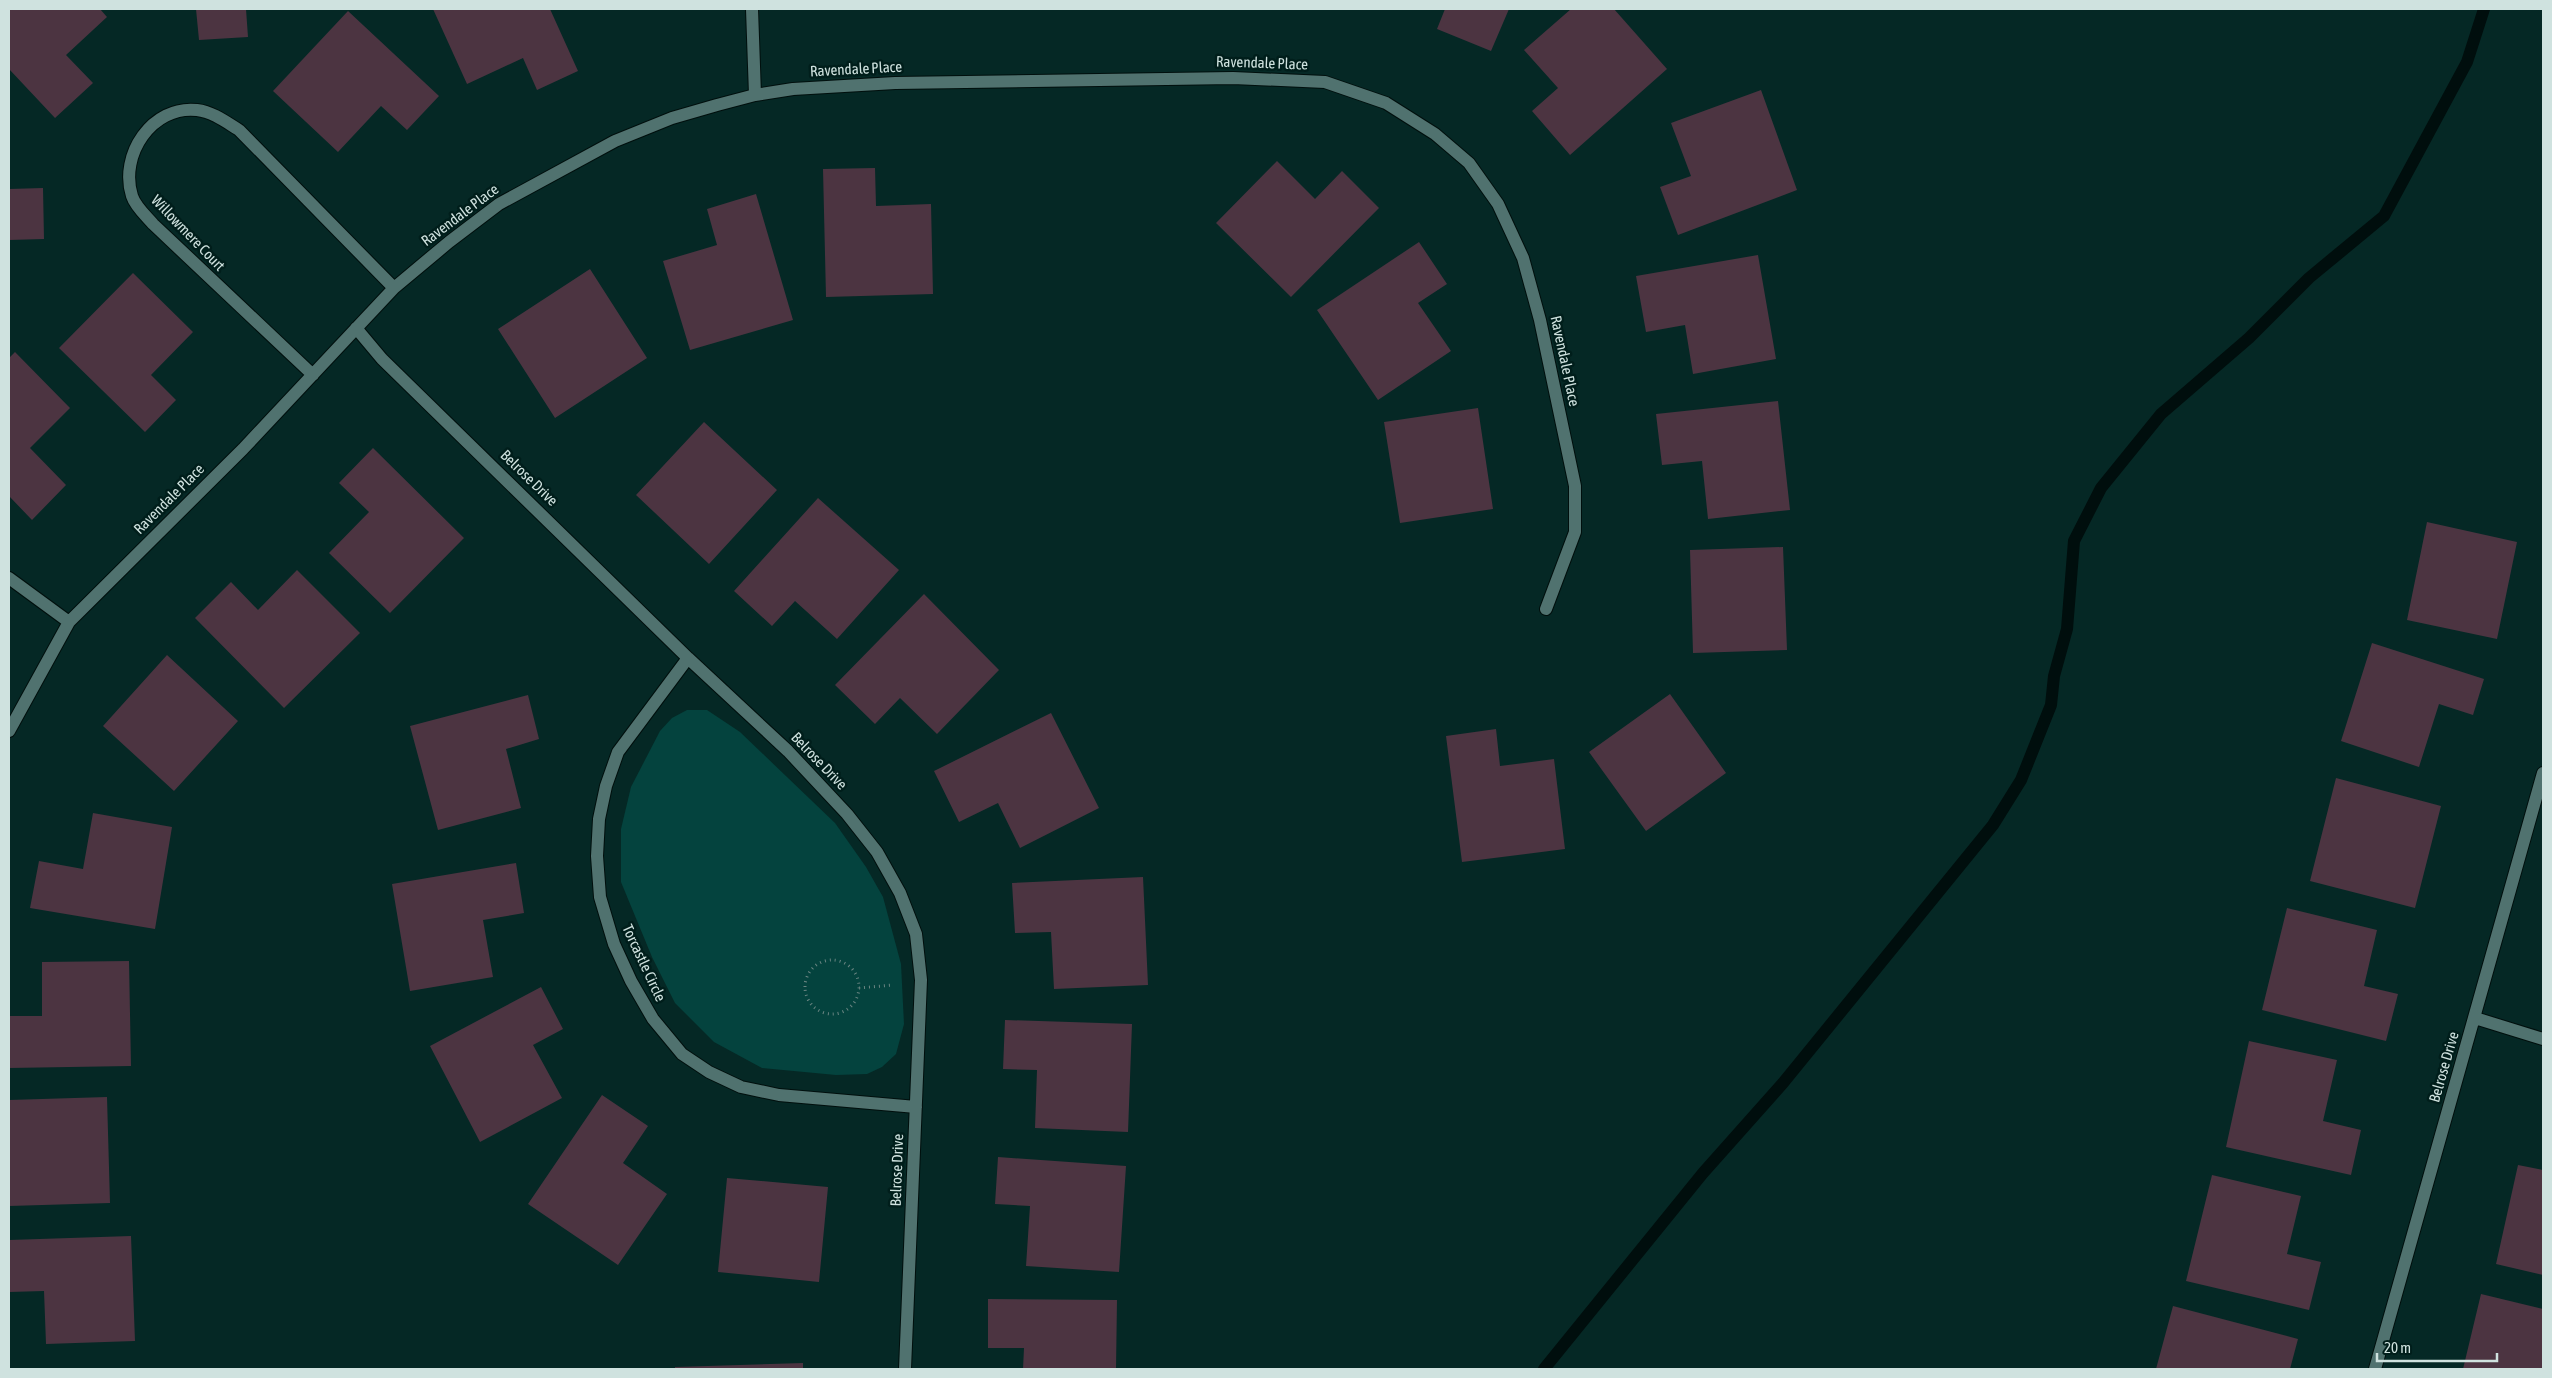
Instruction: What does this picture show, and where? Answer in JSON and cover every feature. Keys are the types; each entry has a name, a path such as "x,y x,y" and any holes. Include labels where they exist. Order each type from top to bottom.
{"street":[{"path":"752,9 755,95"},
{"name":"Ravendale Place","path":"9,731 69,622 313,375 394,288 499,204 615,142 672,118 755,95 793,89 895,82 1233,78 1325,82 1386,103 1435,134 1468,163 1498,204 1523,258 1540,320 1575,486 1575,532 1546,609"},
{"name":"Willowmere Court","path":"313,375 152,224 132,198 128,173 136,145 151,124 171,113 197,110 218,117 239,130 394,288"},
{"name":"Belrose Drive","path":"356,328 382,359 688,658 788,750 847,814 877,852 900,893 916,934 921,980 905,1369"},
{"path":"9,578 69,622"},
{"name":"Torcastle Circle","path":"688,658 618,752 606,786 598,819 596,856 600,896 614,944 631,981 653,1018 682,1054 709,1072 741,1087 779,1095 916,1107"},
{"name":"Belrose Drive","path":"2375,1369 2543,773"},
{"path":"2475,1018 2543,1039"}],"path":[{"path":"833,960 843,962 852,968 858,977 859,988 857,998 851,1007 842,1013 832,1014 821,1012 813,1006 805,987 807,976 813,968 822,962 833,960"},
{"path":"859,988 902,984"}],"shaded area":[{"path":"687,710 707,710 740,732 835,823 866,867 883,897 901,964 904,1024 896,1054 882,1067 867,1074 836,1075 762,1068 714,1042 675,1003 652,957 621,882 621,829 631,787 660,731 672,718"}],"building":[{"path":"9,9 100,9 107,17 66,55 93,83 55,118 9,69"},
{"path":"196,9 246,9 248,37 199,40"},
{"path":"433,9 550,9 578,71 537,90 523,58 467,84"},
{"path":"1445,9 1509,9 1491,51 1437,29"},
{"path":"1571,9 1614,9 1667,69 1570,155 1532,111 1558,88 1524,50"},
{"path":"348,11 439,96 407,130 381,106 338,152 273,91"},
{"path":"1761,90 1797,190 1678,235 1660,187 1691,176 1671,123"},
{"path":"1277,161 1315,199 1342,171 1379,208 1291,297 1216,223"},
{"path":"875,168 876,206 931,204 933,294 826,297 823,169"},
{"path":"43,188 44,239 9,240 9,189"},
{"path":"756,194 793,320 690,350 663,261 717,245 707,209"},
{"path":"1419,242 1447,284 1418,303 1451,351 1378,400 1317,310"},
{"path":"1758,255 1776,359 1693,374 1685,325 1646,332 1636,276"},
{"path":"590,269 647,358 555,418 498,329"},
{"path":"133,273 193,332 151,375 176,400 145,432 59,348"},
{"path":"15,352 70,408 30,448 66,485 32,520 9,496 9,358"},
{"path":"1778,401 1790,510 1708,519 1702,461 1662,465 1656,414"},
{"path":"1478,408 1493,509 1400,523 1384,422"},
{"path":"704,422 777,490 709,564 636,495"},
{"path":"373,448 464,538 390,613 329,553 369,512 339,483"},
{"path":"818,498 899,570 837,639 795,601 772,626 734,591"},
{"path":"2427,522 2517,542 2497,639 2407,620"},
{"path":"1783,547 1787,650 1693,653 1690,550"},
{"path":"297,570 360,633 284,708 195,618 231,582 258,610"},
{"path":"924,594 999,670 937,734 900,698 875,724 835,685"},
{"path":"2372,643 2484,679 2473,715 2439,704 2419,767 2341,741"},
{"path":"167,655 238,721 174,791 103,726"},
{"path":"1670,694 1726,773 1646,831 1589,752"},
{"path":"528,695 539,739 506,749 521,808 438,830 410,726"},
{"path":"1051,713 1099,808 1020,848 998,803 959,822 934,771"},
{"path":"1496,729 1500,766 1554,759 1565,849 1462,862 1446,736"},
{"path":"2336,778 2441,806 2415,908 2310,881"},
{"path":"93,813 172,827 155,929 30,908 39,861 83,869"},
{"path":"516,863 524,913 483,920 493,977 410,991 392,884"},
{"path":"1143,877 1148,985 1054,989 1051,932 1015,933 1012,883"},
{"path":"2287,908 2377,930 2364,986 2398,994 2386,1041 2262,1010"},
{"path":"129,961 131,1066 9,1068 9,1016 42,1016 42,962"},
{"path":"541,987 563,1029 533,1045 562,1098 480,1142 430,1046"},
{"path":"1005,1020 1132,1024 1128,1132 1035,1128 1037,1070 1003,1069"},
{"path":"2249,1041 2337,1060 2323,1121 2361,1130 2351,1175 2226,1147"},
{"path":"602,1095 648,1126 623,1163 667,1194 618,1265 528,1204"},
{"path":"107,1097 110,1203 9,1206 9,1100"},
{"path":"998,1157 1126,1166 1119,1272 1026,1266 1030,1206 995,1204"},
{"path":"2518,1165 2543,1170 2543,1275 2496,1264"},
{"path":"2212,1175 2301,1196 2287,1254 2321,1262 2309,1310 2186,1281"},
{"path":"727,1178 828,1187 819,1282 718,1272"},
{"path":"131,1236 135,1341 46,1344 44,1291 9,1292 9,1240"},
{"path":"2481,1294 2543,1309 2543,1369 2463,1369"},
{"path":"988,1299 1117,1300 1116,1369 1023,1369 1024,1348 988,1348"},
{"path":"2173,1306 2298,1339 2290,1369 2156,1369"},
{"path":"803,1363 803,1369 675,1369 675,1367"}],"waterway":[{"path":"1544,1369 1703,1173 1783,1083 1993,825 2021,780 2051,705 2054,676 2067,629 2074,541 2101,488 2161,414 2249,338 2309,278 2384,216 2467,62 2484,9"}]}
